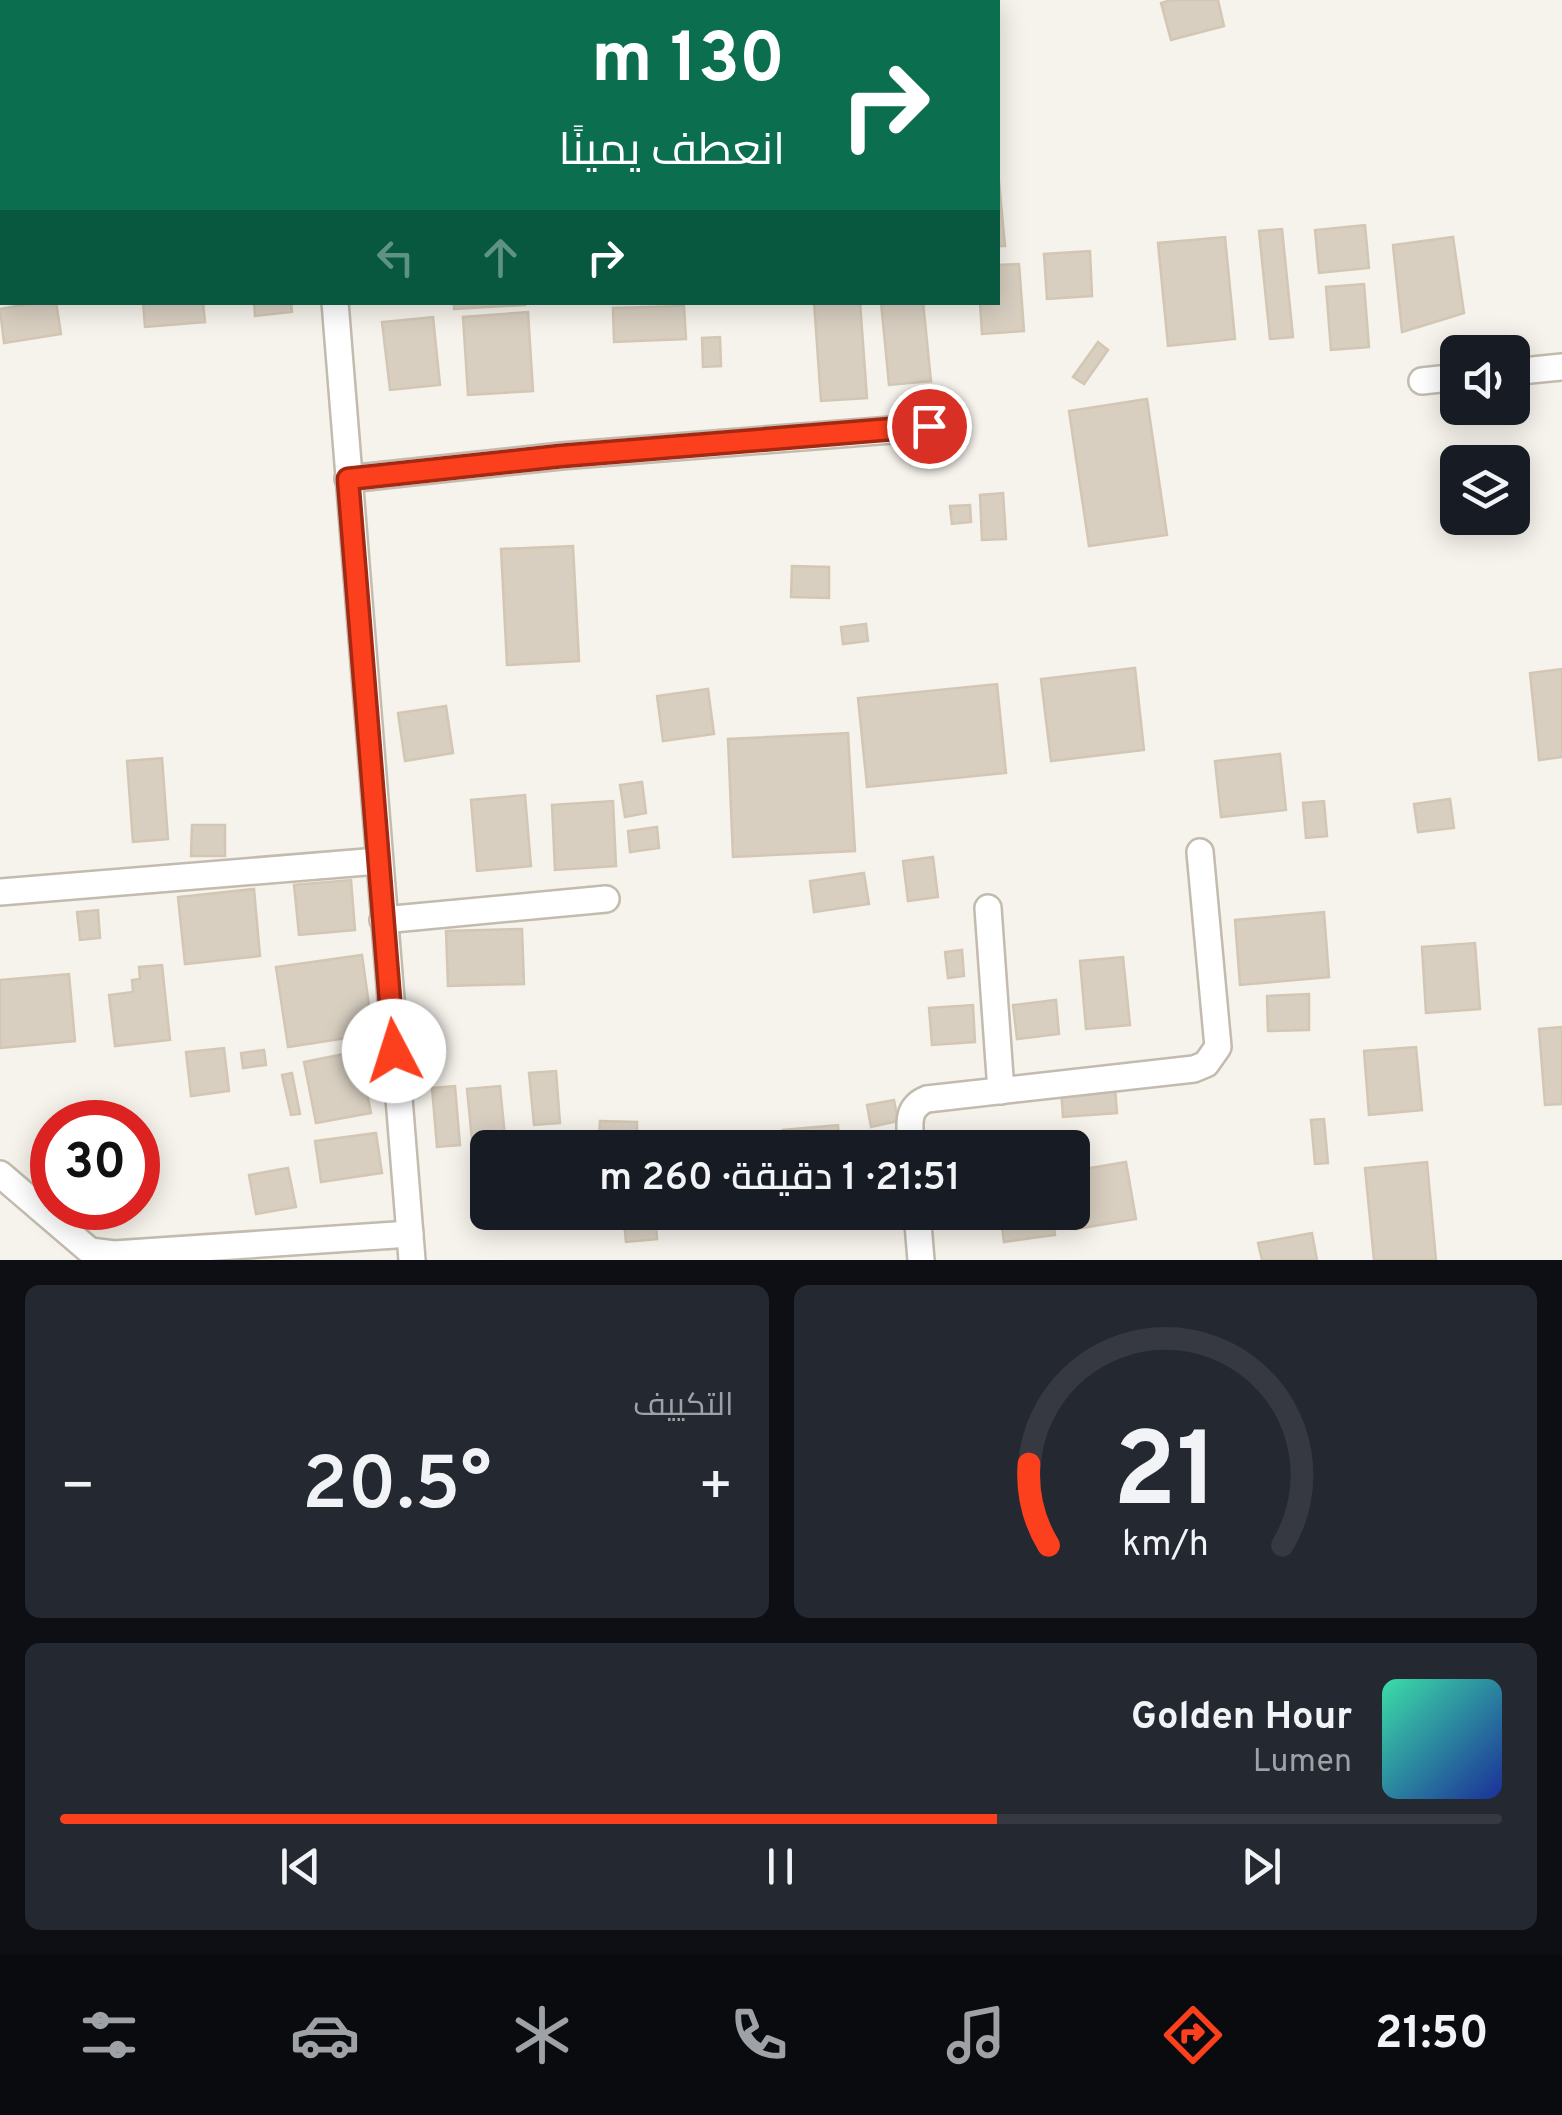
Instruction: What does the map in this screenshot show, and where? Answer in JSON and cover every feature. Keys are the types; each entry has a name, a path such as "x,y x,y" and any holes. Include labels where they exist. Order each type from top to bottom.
{"street":[{"path":"335,305 412,1260"},
{"path":"1530,370 1562,367"},
{"path":"1422,381 1440,380"},
{"path":"348,479 561,456 929,426"},
{"path":"910,1130 909,1120 916,1104 927,1099 1194,1068 1213,1057 1218,1047 1200,852"},
{"path":"0,892 378,862"},
{"path":"383,920 606,900"},
{"path":"988,908 1001,1091"},
{"path":"0,1174 90,1251 114,1254 410,1234"},
{"path":"918,1230 921,1260"}],"building":[{"path":"1218,0 1224,26 1171,40 1161,3"},
{"path":"1000,192 1005,246 1000,246"},
{"path":"1365,225 1369,268 1319,273 1315,230"},
{"path":"1282,229 1293,337 1270,339 1259,231"},
{"path":"1225,237 1235,339 1168,346 1158,243"},
{"path":"1453,237 1464,313 1402,332 1393,245"},
{"path":"1090,251 1092,296 1047,299 1044,254"},
{"path":"1019,264 1024,331 982,334 980,305 1000,305 1000,265"},
{"path":"1364,284 1369,347 1331,350 1326,287"},
{"path":"56,305 61,334 4,343 0,309"},
{"path":"143,305 203,305 205,322 145,327"},
{"path":"254,305 291,305 292,312 255,316"},
{"path":"454,305 525,305 454,309"},
{"path":"814,305 860,305 867,398 821,401"},
{"path":"881,305 923,305 931,381 889,385"},
{"path":"684,306 686,339 614,342 613,308"},
{"path":"528,312 533,391 468,395 463,317"},
{"path":"433,317 440,385 390,390 382,322"},
{"path":"720,337 721,366 703,367 702,338"},
{"path":"1098,342 1108,350 1084,384 1073,377"},
{"path":"1147,399 1167,535 1089,546 1069,411"},
{"path":"1003,493 1006,539 982,540 980,495"},
{"path":"970,505 971,522 952,524 950,506"},
{"path":"573,546 579,661 507,665 501,549"},
{"path":"792,566 829,567 829,598 791,597"},
{"path":"866,624 868,641 843,644 841,627"},
{"path":"1135,668 1144,750 1051,761 1041,679"},
{"path":"1562,669 1562,757 1539,760 1530,673"},
{"path":"997,684 1006,773 867,787 858,698"},
{"path":"708,689 714,734 663,741 657,696"},
{"path":"446,706 453,753 405,761 398,713"},
{"path":"848,733 855,851 733,857 728,739"},
{"path":"1280,754 1286,810 1221,817 1215,761"},
{"path":"162,758 168,839 133,842 127,761"},
{"path":"642,782 646,813 625,817 620,785"},
{"path":"525,795 531,866 477,871 471,800"},
{"path":"1450,799 1454,828 1418,832 1414,804"},
{"path":"613,801 616,866 555,870 552,805"},
{"path":"1324,801 1327,836 1306,838 1303,803"},
{"path":"192,825 225,825 225,856 191,856"},
{"path":"657,827 659,848 630,852 628,831"},
{"path":"933,857 938,897 908,901 903,861"},
{"path":"864,873 869,904 814,912 810,881"},
{"path":"351,880 355,930 299,935 294,885"},
{"path":"254,889 260,956 185,964 178,897"},
{"path":"98,910 100,938 80,940 77,912"},
{"path":"1324,912 1329,977 1240,985 1235,920"},
{"path":"522,929 524,984 448,986 446,931"},
{"path":"1475,943 1480,1009 1426,1013 1422,947"},
{"path":"962,950 964,976 948,978 945,952"},
{"path":"362,955 373,1034 288,1047 276,967"},
{"path":"1123,957 1130,1025 1086,1029 1080,961"},
{"path":"162,965 170,1040 115,1046 109,995 133,992 132,980 140,979 139,967"},
{"path":"69,974 75,1041 0,1048 0,980"},
{"path":"1309,994 1309,1030 1268,1031 1267,996"},
{"path":"1056,1000 1059,1034 1017,1039 1013,1005"},
{"path":"973,1005 975,1042 932,1045 929,1008"},
{"path":"1562,1027 1562,1104 1545,1105 1539,1029"},
{"path":"1416,1047 1422,1110 1369,1115 1364,1051"},
{"path":"224,1048 229,1091 191,1096 186,1052"},
{"path":"264,1050 266,1065 243,1068 241,1053"},
{"path":"359,1051 371,1113 316,1123 304,1062"},
{"path":"556,1071 560,1123 534,1125 529,1073"},
{"path":"292,1073 300,1114 291,1115 282,1075"},
{"path":"455,1086 460,1145 437,1147 432,1088"},
{"path":"500,1086 504,1130 471,1130 467,1089"},
{"path":"1115,1087 1117,1113 1063,1117 1061,1090"},
{"path":"894,1100 898,1121 871,1127 867,1105"},
{"path":"1324,1119 1328,1163 1315,1164 1311,1120"},
{"path":"600,1121 637,1122 637,1130 600,1130"},
{"path":"838,1125 838,1130 783,1130"},
{"path":"376,1133 382,1173 321,1182 315,1141"},
{"path":"1126,1162 1136,1219 1090,1227 1090,1168"},
{"path":"1427,1162 1436,1260 1374,1260 1365,1168"},
{"path":"288,1168 296,1207 256,1214 249,1175"},
{"path":"625,1230 656,1230 657,1239 626,1242"},
{"path":"1002,1230 1054,1230 1055,1235 1004,1242"},
{"path":"1312,1233 1317,1260 1262,1260 1258,1243"}],"route":[{"path":"394,1051 348,479 561,456 929,426"}]}
